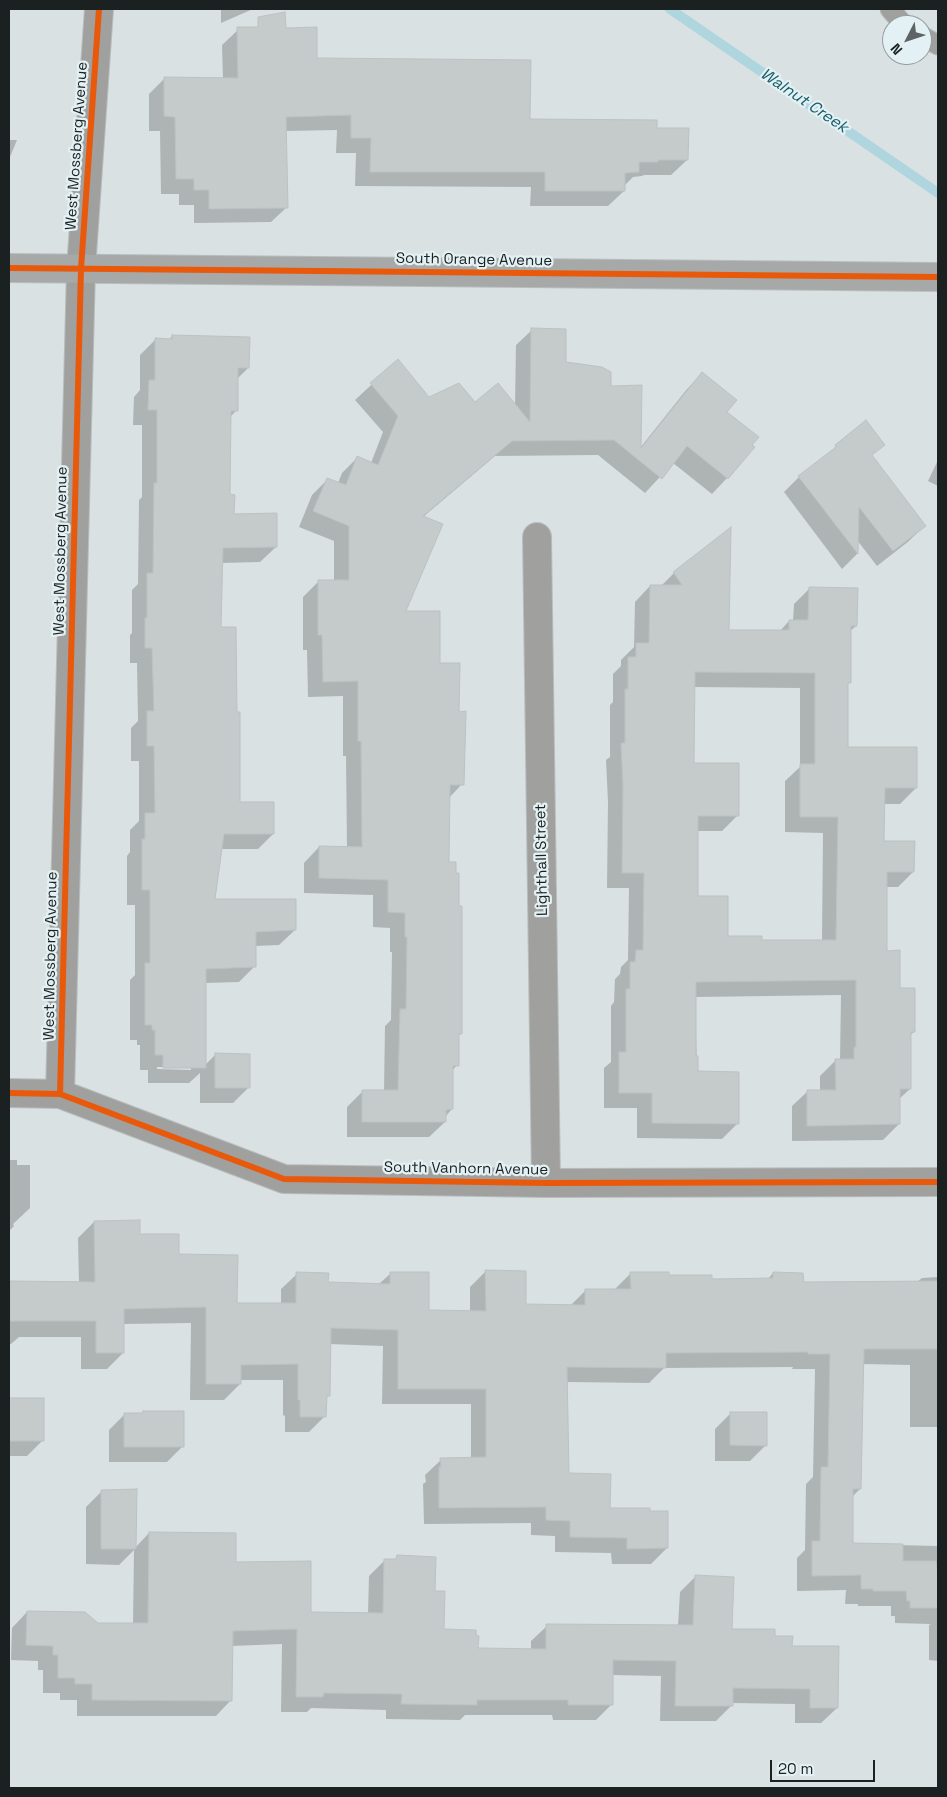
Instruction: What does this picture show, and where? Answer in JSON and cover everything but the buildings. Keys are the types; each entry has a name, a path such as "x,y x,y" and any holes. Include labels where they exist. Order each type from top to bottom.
{"street":[{"name":"West Mossberg Avenue","path":"60,1094 81,269 99,9"},
{"name":"South Orange Avenue","path":"9,268 938,277"},
{"name":"Lighthall Street","path":"537,537 546,1183"},
{"name":"South Vanhorn Avenue","path":"9,1093 60,1094 284,1179 546,1183 938,1182"}],"waterway":[{"name":"Walnut Creek","path":"670,9 938,193"}],"cycle path":[{"path":"60,1094 81,269 99,9"},
{"path":"9,268 938,277"},
{"path":"9,1093 60,1094 284,1179 546,1183 938,1182"}]}
